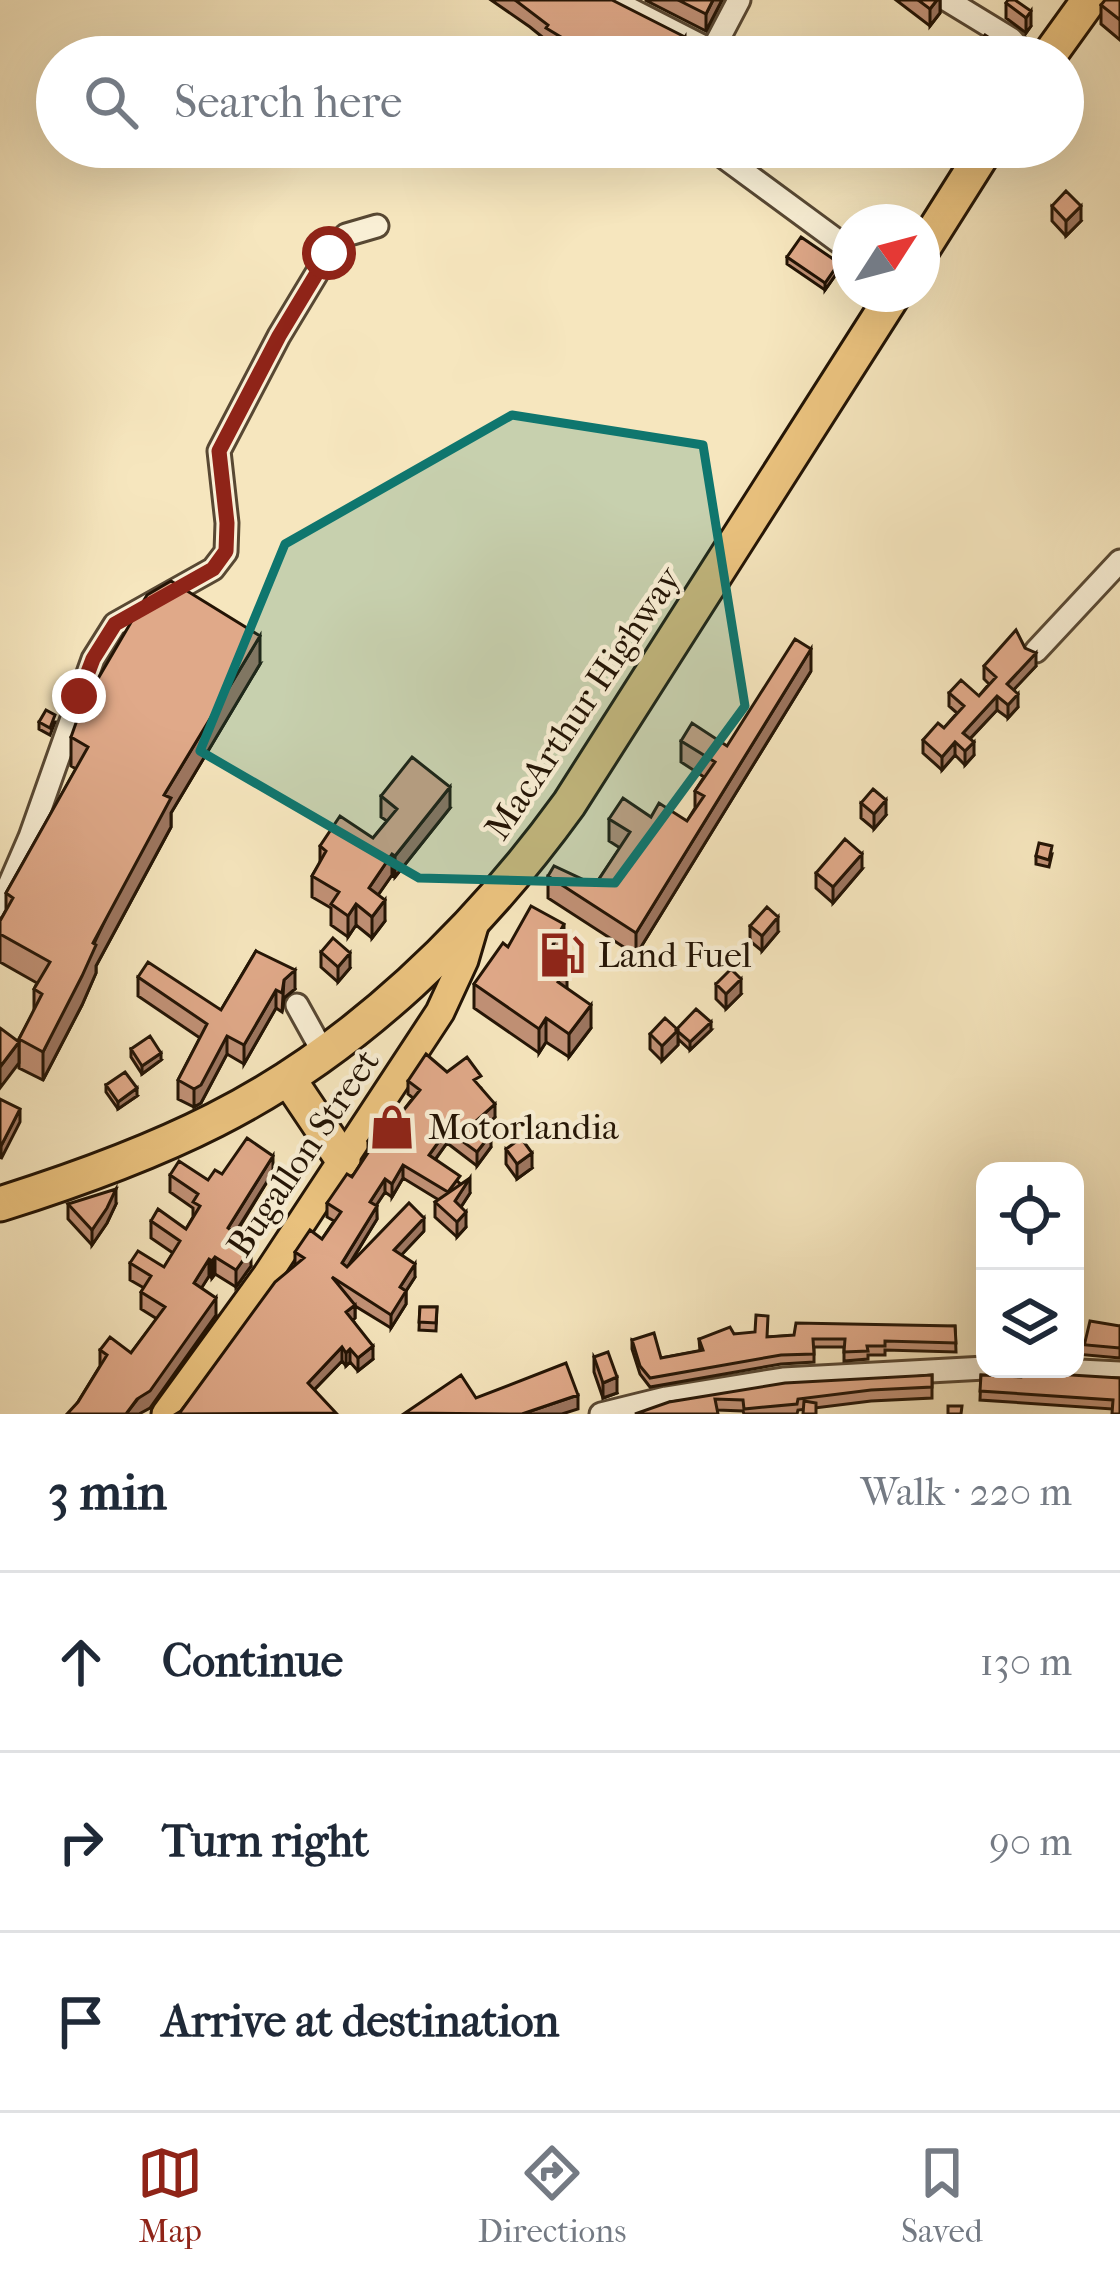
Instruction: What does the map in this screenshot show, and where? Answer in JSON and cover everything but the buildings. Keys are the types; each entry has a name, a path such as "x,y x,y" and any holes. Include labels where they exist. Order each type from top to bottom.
{"highway":[{"path":"1063,36 1089,0"},
{"path":"940,221 974,168"},
{"name":"MacArthur Highway","path":"0,1204 111,1167 215,1120 288,1078 407,985 540,861 608,743 883,312"},
{"path":"288,1078 343,1160"}],"main road":[{"name":"Bugallon Street","path":"166,1414 267,1275 451,992 476,919"}],"street":[{"path":"612,0 677,36"},
{"path":"720,36 739,0"},
{"path":"947,0 1006,36"},
{"path":"739,168 832,237"},
{"path":"0,906 30,837 93,659 115,624 213,569 226,551 219,451 329,253 346,235 377,226"},
{"path":"1036,651 1120,561"},
{"path":"297,1005 323,1052"},
{"path":"601,1414 783,1379 976,1368"},
{"path":"1084,1371 1120,1373"}],"highlighted area":[{"path":"512,415 703,445 745,706 615,883 419,878 200,751 285,544"}],"place":[{"name":"Land Fuel","path":"562,955"},
{"name":"Motorlandia","path":"392,1127"}],"route":[{"path":"79,696 93,659 115,624 213,569 226,551 219,451 329,253"}]}
